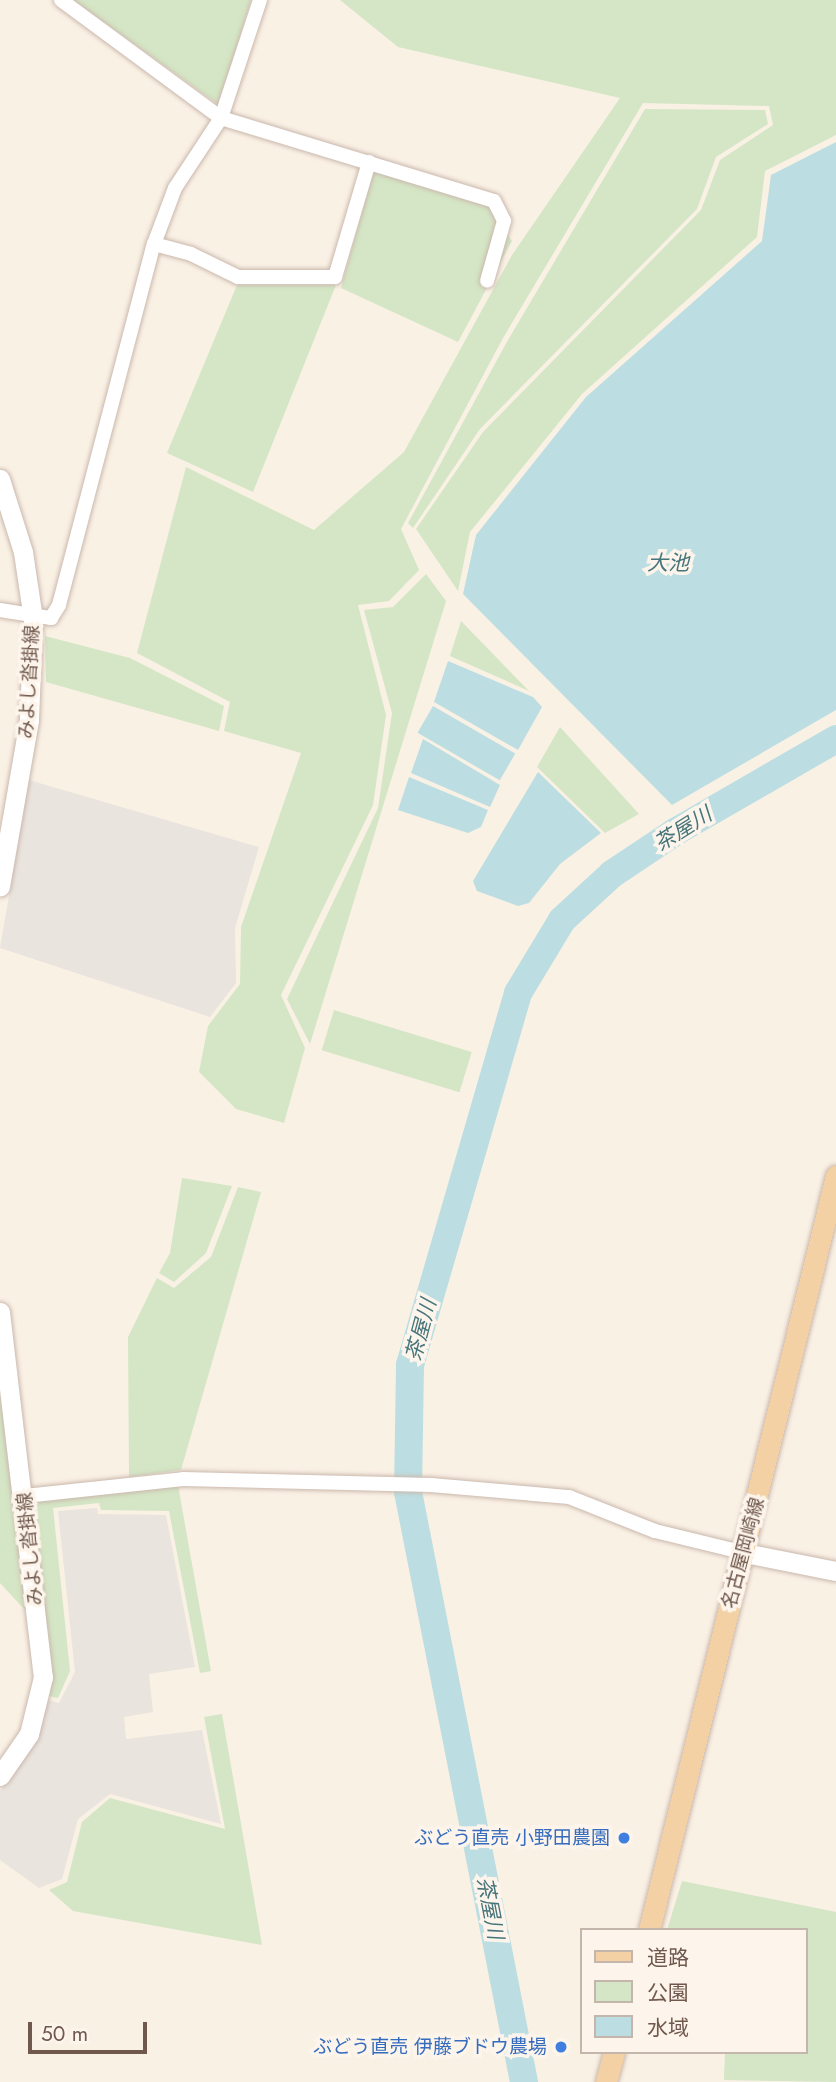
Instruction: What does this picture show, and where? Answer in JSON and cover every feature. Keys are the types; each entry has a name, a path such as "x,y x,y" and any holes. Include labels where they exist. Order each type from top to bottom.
{"main road":[{"name":"みよし沓掛線","path":"0,479 23,552 33,619 29,720 0,887"},
{"name":"名古屋岡崎線","path":"650,1928 745,1553 836,1176"},
{"name":"みよし沓掛線","path":"0,1312 25,1496 43,1677 29,1734 0,1776"},
{"path":"745,1553 836,1571"},
{"path":"606,2082 613,2054"}],"street":[{"path":"61,0 221,118 494,201 504,221 487,281"},
{"path":"0,610 33,619 51,618 59,605 154,244 175,188 221,118 260,0"},
{"path":"154,244 191,254 238,277 335,277 369,162"},
{"path":"25,1496 183,1479 431,1486 569,1497 655,1531 745,1553"}],"shaded area":[{"path":"29,780 259,847 235,928 236,983 210,1017 0,948"},
{"path":"97,1508 98,1514 166,1515 195,1667 149,1674 153,1712 124,1717 126,1739 202,1730 221,1824 110,1794 78,1819 62,1879 39,1888 0,1860 0,1791 35,1743 48,1700 59,1703 75,1672 58,1511"}],"green space":[{"path":"73,0 251,0 219,105"},
{"path":"340,0 836,0 836,135 765,171 757,237 582,394 470,532 458,591 416,529 483,432 701,210 720,160 773,125 769,106 643,103 503,338 401,529 419,570 389,601 358,605 386,715 373,805 281,995 305,1048 284,1123 236,1109 199,1072 208,1026 240,984 241,927 301,753 224,731 230,702 137,653 186,467 314,530 404,452 512,255 620,98 398,47"},
{"path":"645,109 765,110 768,124 716,157 697,209 480,429 413,528 408,523 508,340"},
{"path":"374,169 490,207 512,241 458,342 341,288"},
{"path":"237,285 336,285 253,492 167,453"},
{"path":"426,574 446,601 310,1044 287,999 378,808 392,713 364,610 393,607"},
{"path":"461,621 529,691 450,656"},
{"path":"45,636 130,658 224,706 219,731 46,682"},
{"path":"560,727 639,814 605,833 537,767"},
{"path":"334,1010 472,1052 459,1092 322,1050"},
{"path":"182,1178 232,1186 206,1253 174,1282 159,1273 170,1253"},
{"path":"238,1187 261,1192 181,1470 129,1477 128,1337 157,1278 174,1288 211,1257"},
{"path":"0,1394 27,1612 0,1583"},
{"path":"178,1485 211,1671 200,1673 169,1511 101,1510 99,1503 53,1508 70,1671 58,1698 48,1696 51,1668 34,1502"},
{"path":"222,1714 262,1945 73,1911 49,1890 67,1882 82,1822 110,1798 225,1829 204,1717"},
{"path":"682,1881 836,1912 836,2082 724,2080 725,2054 808,2054 808,1928 668,1928"}],"water":[{"name":"大池","path":"836,142 836,710 672,805 463,594 476,535 586,397 762,241 771,175"},
{"path":"448,661 533,697 542,707 518,750 434,702"},
{"path":"433,706 515,754 500,780 418,733"},
{"path":"423,739 500,785 490,807 411,773"},
{"path":"538,772 601,833 560,864 529,903 518,906 477,891 473,881"},
{"path":"409,777 488,810 481,827 468,833 398,810"}],"waterway":[{"name":"茶屋川","path":"524,2082 408,1492 410,1365 518,993 562,920 612,874 675,832 836,739"}],"place":[{"name":"ぶどう直売 小野田農園","path":"624,1838"},
{"name":"ぶどう直売 伊藤ブドウ農場","path":"561,2047"}]}
